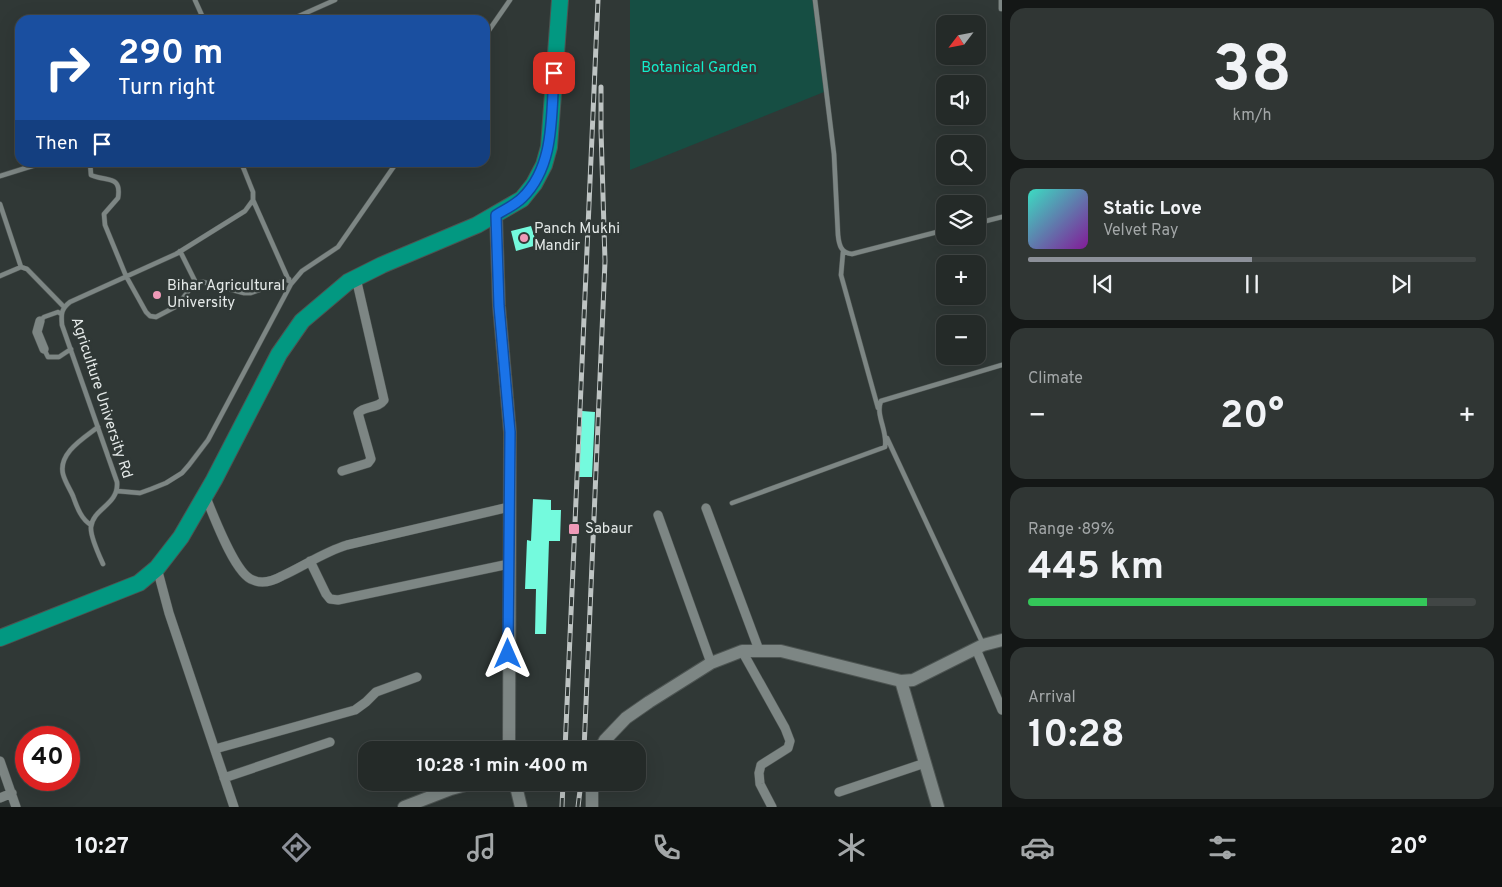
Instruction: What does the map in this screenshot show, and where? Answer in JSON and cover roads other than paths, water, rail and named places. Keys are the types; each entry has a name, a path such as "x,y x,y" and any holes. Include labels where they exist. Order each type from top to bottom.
{"highway":[{"path":"0,638 139,582 157,568 181,537 205,495 279,354 302,321 318,306 348,282 496,215 522,199 534,184 544,165 549,147 560,0"}],"street":[{"path":"496,215 499,306 510,432 508,741"},
{"path":"342,471 368,462 371,459 358,413 361,410 378,405 384,400 356,278"},
{"path":"40,321 37,332 44,349"},
{"path":"205,495 236,564 243,575 260,582 272,581 332,550 348,545 509,507"},
{"path":"706,508 759,650"},
{"path":"658,514 711,663"},
{"path":"310,561 326,594 330,599 338,600 509,564"},
{"path":"157,568 169,613 234,807"},
{"path":"604,741 626,718 688,676 711,663 742,651 781,651 901,681 913,680 980,647 1002,640"},
{"path":"980,647 1002,710"},
{"path":"742,651 786,728 790,741 788,748 762,765 759,773 760,784 772,807"},
{"path":"215,749 355,710 376,692 417,676"},
{"path":"901,681 938,807"},
{"path":"224,778 330,742"},
{"path":"0,761 16,807"},
{"path":"839,792 925,763"},
{"path":"404,807 444,791"},
{"path":"517,791 521,807"},
{"path":"592,791 592,807"},
{"path":"0,798 12,793"}],"lane":[{"path":"195,0 202,15"},
{"path":"301,15 335,0"},
{"path":"490,29 510,0"},
{"path":"815,0 834,154 838,235 843,252 841,275 886,436 980,647"},
{"path":"1000,9 1001,0"},
{"path":"0,176 30,167"},
{"path":"91,167 92,174 97,177 109,178 118,186 118,198 104,214 103,218 126,276 150,316 156,317 177,306 196,283 203,282 238,292 251,293 289,279"},
{"path":"243,167 253,200 291,284"},
{"path":"118,491 140,492 152,489 182,473 193,461 208,440 291,284 302,270 338,247 394,167"},
{"name":"Agriculture University Rd","path":"91,525 93,520 118,491 98,427 62,325 61,314 64,307 70,302 180,251 245,211 253,200"},
{"path":"0,204 21,267"},
{"path":"986,221 1002,217"},
{"path":"843,252 852,254 936,232"},
{"path":"180,251 196,283"},
{"path":"0,276 21,267 27,269 64,307"},
{"path":"40,321 44,317 58,312 61,314"},
{"path":"44,349 48,357 60,357 71,349"},
{"path":"878,408 881,401 889,398 1002,365"},
{"path":"98,427 72,449 62,466 63,475 81,514 84,520 91,525 91,531 102,564"},
{"path":"732,503 878,451 885,447 886,436"}],"railway":[{"path":"565,741 598,0"},
{"path":"584,741 605,261 601,87"},
{"path":"562,807 563,791"},
{"path":"578,807 580,791"}],"place":[{"name":"Panch Mukhi Mandir","path":"524,238"},
{"name":"Bihar Agricultural University","path":"157,295"},
{"name":"Sabaur","path":"574,529"}],"park label":[{"name":"Botanical Garden","path":"699,68"}]}
